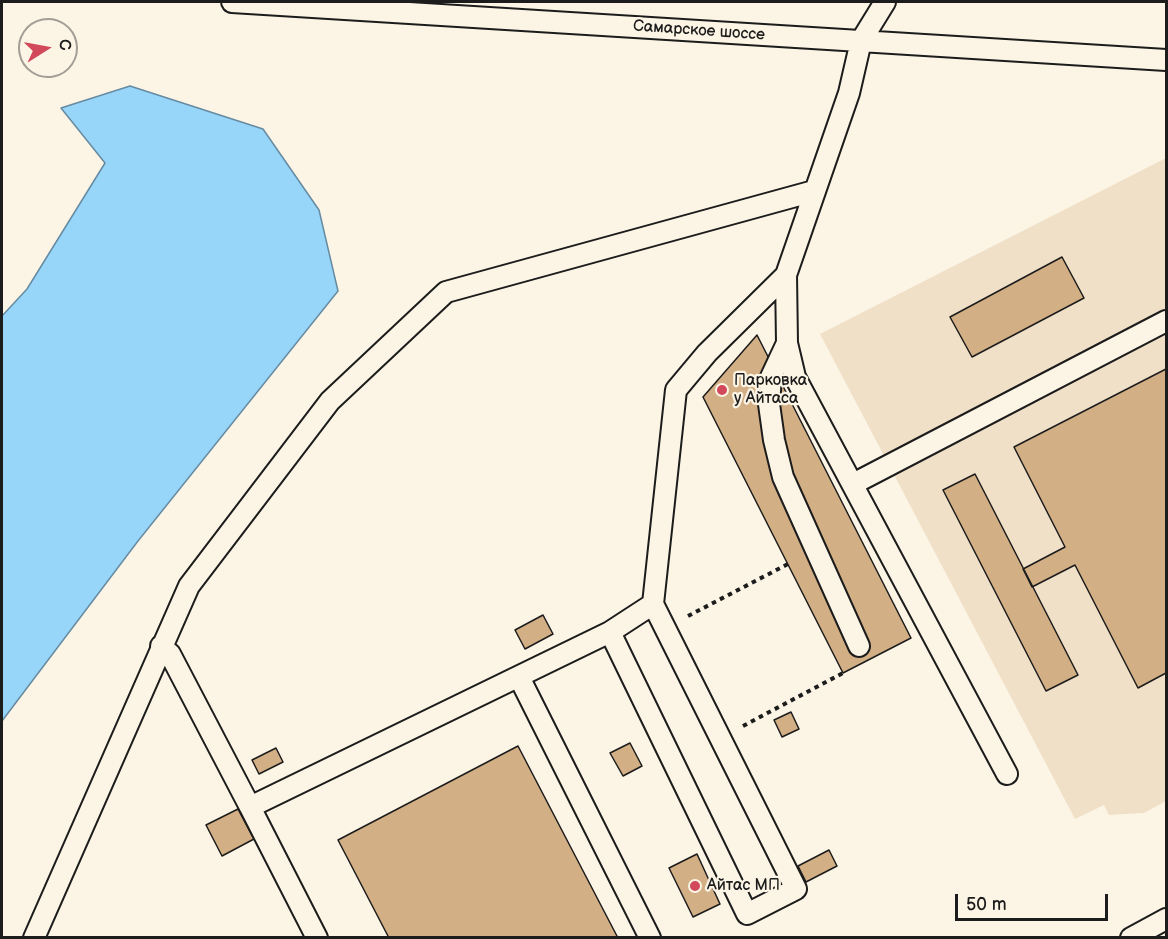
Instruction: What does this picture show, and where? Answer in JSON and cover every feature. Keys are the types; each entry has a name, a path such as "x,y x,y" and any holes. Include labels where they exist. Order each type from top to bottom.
{"street":[{"name":"Самарское шоссе","path":"232,2 1167,60"},
{"path":"885,2 861,41 849,93 786,274 787,343 795,377 1007,774"},
{"path":"34,938 189,586 330,401 446,292 814,191"},
{"path":"610,632 747,914 796,889 653,604 676,390 707,353 786,274"},
{"path":"854,484 1167,321"},
{"path":"787,343 771,377 769,404 774,440 783,477 858,646"},
{"path":"250,807 610,632 653,604"},
{"path":"161,646 170,654 317,938"},
{"path":"519,676 650,938"},
{"path":"1131,938 1167,920"}],"path":[{"path":"688,616 788,564"},
{"path":"743,726 843,673"}],"shaded area":[{"path":"1166,158 1166,801 1144,813 1109,815 1104,805 1075,819 820,334"}],"water":[{"path":"130,86 263,129 319,210 338,291 138,541 2,721 2,316 27,289 105,163 61,108"}],"building":[{"path":"1062,257 1084,298 972,357 950,317"},
{"path":"757,335 911,638 843,673 703,397"},
{"path":"1166,369 1166,673 1138,688 1075,565 1032,587 1023,569 1065,547 1014,447"},
{"path":"975,474 1078,675 1046,691 943,490"},
{"path":"543,615 553,634 525,649 515,630"},
{"path":"791,712 799,729 782,737 774,720"},
{"path":"630,743 642,766 623,776 610,753"},
{"path":"518,746 618,938 389,938 338,840"},
{"path":"276,748 283,762 259,774 252,760"},
{"path":"238,809 254,839 222,856 206,825"},
{"path":"829,850 837,866 806,882 798,866"},
{"name":"Айтас МП","path":"697,854 720,904 693,917 669,868"}],"place":[{"name":"Парковка у Айтаса","path":"722,390"},
{"name":"Айтас МП","path":"695,886"}]}
